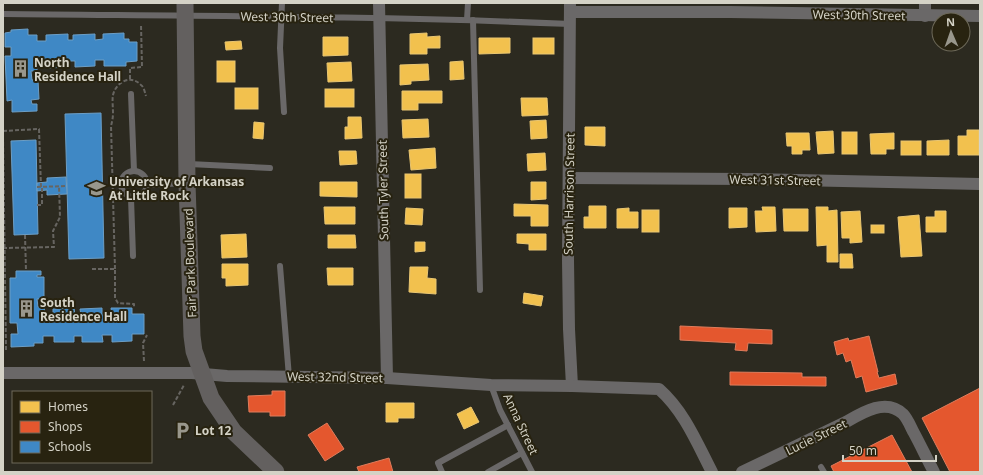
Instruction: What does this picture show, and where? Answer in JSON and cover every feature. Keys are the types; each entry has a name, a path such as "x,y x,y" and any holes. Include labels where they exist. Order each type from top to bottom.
{"street":[{"name":"South Tyler Street","path":"379,3 387,378"},
{"path":"925,3 925,16"},
{"name":"West 30th Street","path":"571,13 738,8 925,16 980,16"},
{"name":"Fair Park Boulevard","path":"185,9 187,183 192,336 194,351 211,398 234,432 276,472"},
{"name":"South Harrison Street","path":"571,13 569,329 572,386"},
{"name":"West 31st Street","path":"569,178 980,184"},
{"name":"West 32nd Street","path":"3,373 185,373 202,375 387,378 491,385 659,389 665,394 681,414 712,472"},
{"name":"Lucie Street","path":"742,472 868,411 884,406 891,407 904,415 934,472"}],"lane":[{"path":"282,3 280,48 284,112"},
{"path":"468,3 470,20 480,290"},
{"name":"West 30th Street","path":"3,14 185,9 282,17 470,20 571,13"},
{"path":"131,94 134,171"},
{"path":"187,164 270,168"},
{"path":"129,171 134,171 142,173 145,176 147,185 146,189 140,196 131,198 123,193 120,185 123,176 129,171"},
{"path":"147,185 187,183"},
{"path":"131,198 133,256"},
{"path":"280,266 289,377"},
{"name":"Anna Street","path":"491,385 500,410 532,472"},
{"path":"442,472 438,464 508,425"},
{"path":"488,472 522,453"}],"path":[{"path":"130,79 130,68 142,67 141,24"},
{"path":"134,308 134,304 118,303 115,298 111,126 113,115 113,95 121,82 130,79 134,80 142,85 146,96"},
{"path":"3,131 39,130 42,205 37,205"},
{"path":"3,136 6,350"},
{"path":"4,248 54,247 53,231 60,217 59,186"},
{"path":"37,187 67,186"},
{"path":"25,235 26,271"},
{"path":"92,269 115,269"},
{"path":"144,361 143,343 147,335"},
{"path":"173,405 184,385"}],"building: Homes":[{"path":"427,33 427,37 440,36 440,48 427,48 427,54 410,54 410,34"},
{"path":"323,37 348,37 348,55 323,56"},
{"path":"479,38 510,38 510,53 479,54"},
{"path":"533,38 554,38 554,54 533,54"},
{"path":"241,41 242,49 226,50 225,42"},
{"path":"217,61 235,61 235,82 217,82"},
{"path":"463,61 464,79 450,80 450,62"},
{"path":"351,62 352,81 328,82 327,63"},
{"path":"428,64 429,80 411,81 411,84 400,85 400,65"},
{"path":"235,88 258,88 258,109 235,109"},
{"path":"325,89 354,89 354,107 325,107"},
{"path":"402,91 442,91 442,103 418,103 418,110 402,110"},
{"path":"521,98 547,98 548,115 522,116"},
{"path":"348,117 361,117 362,138 345,139 345,127 348,127"},
{"path":"428,119 429,137 403,138 402,120"},
{"path":"546,120 547,138 531,139 530,121"},
{"path":"254,122 264,123 263,139 253,138"},
{"path":"585,127 605,127 605,146 585,145"},
{"path":"967,130 979,130 979,155 958,155 958,136 967,136"},
{"path":"833,131 834,153 818,154 816,132"},
{"path":"842,132 857,132 857,154 842,154"},
{"path":"786,133 809,133 810,150 802,150 802,154 792,154 792,146 787,146"},
{"path":"894,133 894,149 886,149 886,154 871,154 870,134"},
{"path":"949,140 949,155 927,155 927,141"},
{"path":"901,141 921,141 921,155 901,155"},
{"path":"435,148 436,168 411,170 409,150"},
{"path":"339,151 356,151 357,164 340,165"},
{"path":"545,153 546,170 528,171 527,154"},
{"path":"405,174 421,174 421,198 405,198"},
{"path":"320,182 357,182 357,197 320,196"},
{"path":"531,182 546,182 546,199 531,200"},
{"path":"514,204 548,205 548,226 531,226 531,216 514,216"},
{"path":"589,206 606,206 606,228 584,228 584,217 589,217"},
{"path":"324,207 355,207 355,224 325,224"},
{"path":"762,207 775,207 776,231 756,232 755,211 763,211"},
{"path":"816,207 828,207 828,211 837,210 838,262 827,262 827,245 817,246"},
{"path":"406,208 423,209 422,225 405,224"},
{"path":"629,208 629,212 638,212 638,228 617,228 617,209"},
{"path":"729,208 747,208 747,227 729,228"},
{"path":"783,209 808,209 808,231 784,231"},
{"path":"642,210 659,210 659,232 642,232"},
{"path":"860,211 862,242 850,243 850,238 842,238 841,212"},
{"path":"935,211 946,211 946,232 926,232 926,217 935,217"},
{"path":"919,215 922,256 901,257 898,217"},
{"path":"871,225 884,225 884,233 871,233"},
{"path":"246,234 247,257 222,258 221,235"},
{"path":"517,234 546,234 546,250 529,250 529,244 517,243"},
{"path":"328,235 355,235 356,248 328,248"},
{"path":"415,242 425,242 425,251 415,252"},
{"path":"840,254 852,254 853,268 840,268"},
{"path":"222,264 248,264 248,285 226,286 226,278 222,278"},
{"path":"410,267 428,267 427,278 436,279 436,294 409,292"},
{"path":"327,268 353,268 353,285 328,285"},
{"path":"524,293 543,296 541,306 523,303"},
{"path":"386,403 414,403 414,418 398,418 398,422 386,422"},
{"path":"471,407 479,422 464,429 457,414"}],"building: Shops":[{"path":"680,326 772,330 772,344 748,343 747,351 735,350 736,343 680,340"},
{"path":"869,336 879,378 895,374 897,384 866,392 862,376 856,378 851,360 846,362 843,353 837,355 834,342 848,338 849,341"},
{"path":"730,372 802,373 802,377 826,377 826,386 730,385"},
{"path":"980,388 980,472 950,472 922,418"},
{"path":"272,391 285,391 285,416 270,416 270,412 249,412 248,396 272,395"},
{"path":"327,423 344,449 325,461 308,435"},
{"path":"892,435 912,472 834,472 831,466"},
{"path":"389,458 393,472 359,472 357,467"}],"building: Schools":[{"name":"North Residence Hall","path":"28,29 28,35 37,35 37,41 46,41 46,35 68,34 68,40 73,40 73,35 95,34 95,40 103,39 103,34 124,33 124,39 129,39 129,42 137,42 137,61 126,62 126,66 104,66 104,60 95,60 95,66 75,67 75,61 68,61 68,67 48,68 47,61 37,61 37,71 31,71 32,80 38,80 39,99 31,100 32,104 37,104 37,111 12,112 12,100 7,101 5,56 11,56 11,47 5,47 5,33 11,32 11,30"},
{"path":"101,113 104,258 69,259 65,114"},
{"path":"36,140 38,234 14,235 11,141"},
{"path":"66,177 67,194 47,195 47,190 37,191 37,183 47,182 47,178"},
{"name":"South Residence Hall","path":"16,271 41,271 41,275 37,275 37,277 44,277 44,299 37,299 38,307 44,306 45,316 53,316 53,309 74,308 75,315 81,315 80,309 102,308 102,315 112,315 111,308 132,308 132,314 144,314 144,334 132,334 132,341 112,342 112,335 102,335 103,342 82,342 82,336 74,336 74,342 54,342 54,336 43,336 43,343 34,343 34,346 11,347 11,334 18,334 17,323 10,323 10,278 16,278"}],"place":[{"name":"North Residence Hall","path":"21,69"},
{"name":"University of Arkansas At Little Rock","path":"96,188"},
{"name":"South Residence Hall","path":"27,309"},
{"name":"Lot 12","path":"182,430"}]}
